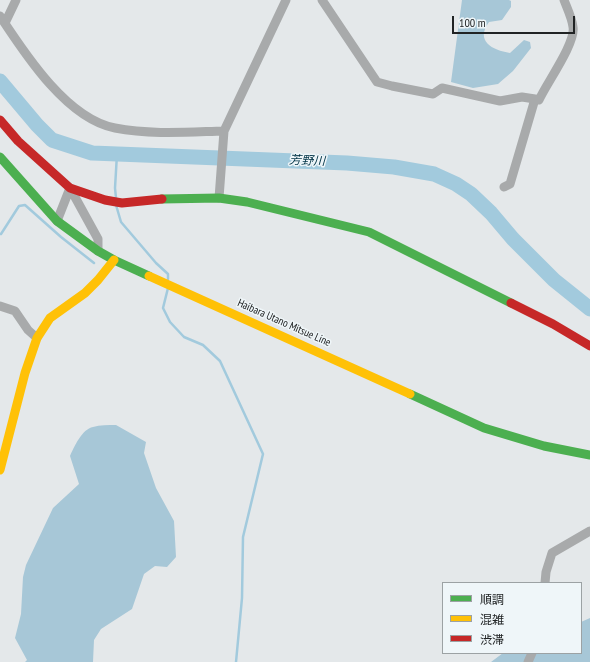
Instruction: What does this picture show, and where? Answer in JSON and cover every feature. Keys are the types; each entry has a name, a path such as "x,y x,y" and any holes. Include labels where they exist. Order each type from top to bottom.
{"main road":[{"path":"0,120 18,141 70,188 105,200 122,203 158,199 219,196 369,232 553,324 590,346"},
{"name":"Haibara Utano Mitsue Line","path":"0,157 57,221 98,251 114,260 484,428 544,446 590,455"},
{"path":"0,470 25,373 37,338 50,318 85,293 114,260"}],"street":[{"path":"16,0 2,20 45,78 77,110 95,121 113,128 147,132 224,134"},
{"path":"219,196 224,134 286,0"},
{"path":"322,0 377,82 433,94 442,88 500,101 522,96 535,99 510,184 504,187"},
{"path":"539,100 545,87 561,63 574,28 564,0"},
{"path":"57,221 70,188"},
{"path":"70,188 98,239 98,251"},
{"path":"0,306 15,311 28,330 37,338"},
{"path":"545,582 546,572 552,553 590,531"}],"shaded area":[{"path":"462,0 511,1 511,7 502,20 489,22 485,29 485,39 488,44 497,50 510,53 524,40 530,42 531,48 513,71 498,84 473,88 451,82"},
{"path":"116,425 146,442 144,453 156,488 174,521 176,557 167,567 155,566 144,574 132,609 101,629 94,640 93,662 25,662 27,660 15,638 21,614 23,577 26,565 53,508 79,484 70,456 79,439 89,428"},
{"path":"590,618 590,662 491,662 502,654 582,654 582,622"}],"waterway":[{"name":"芳野川","path":"0,81 37,125 52,140 92,153 347,163 394,167 434,174 456,184 471,194 554,280 590,309"},
{"path":"116,198 115,188 117,154"},
{"path":"0,234 19,206 25,205 61,237 94,263"},
{"path":"116,205 121,222 156,263 168,274 168,279"},
{"path":"168,288 163,308 170,322 184,337 203,345 220,361 263,454 243,537 242,598 236,662"}],"traffic: fast":[{"path":"0,157 57,221 98,251 149,276"},
{"path":"162,199 219,198 247,202 369,232 511,303"},
{"path":"410,394 484,428 544,446 590,455"}],"traffic: slow":[{"path":"0,470 25,373 37,338 50,318 85,293 114,260"},
{"path":"149,276 410,394"}],"traffic: jam":[{"path":"0,120 18,141 70,188 105,200 122,203 162,199"},
{"path":"511,303 553,324 590,346"}]}
